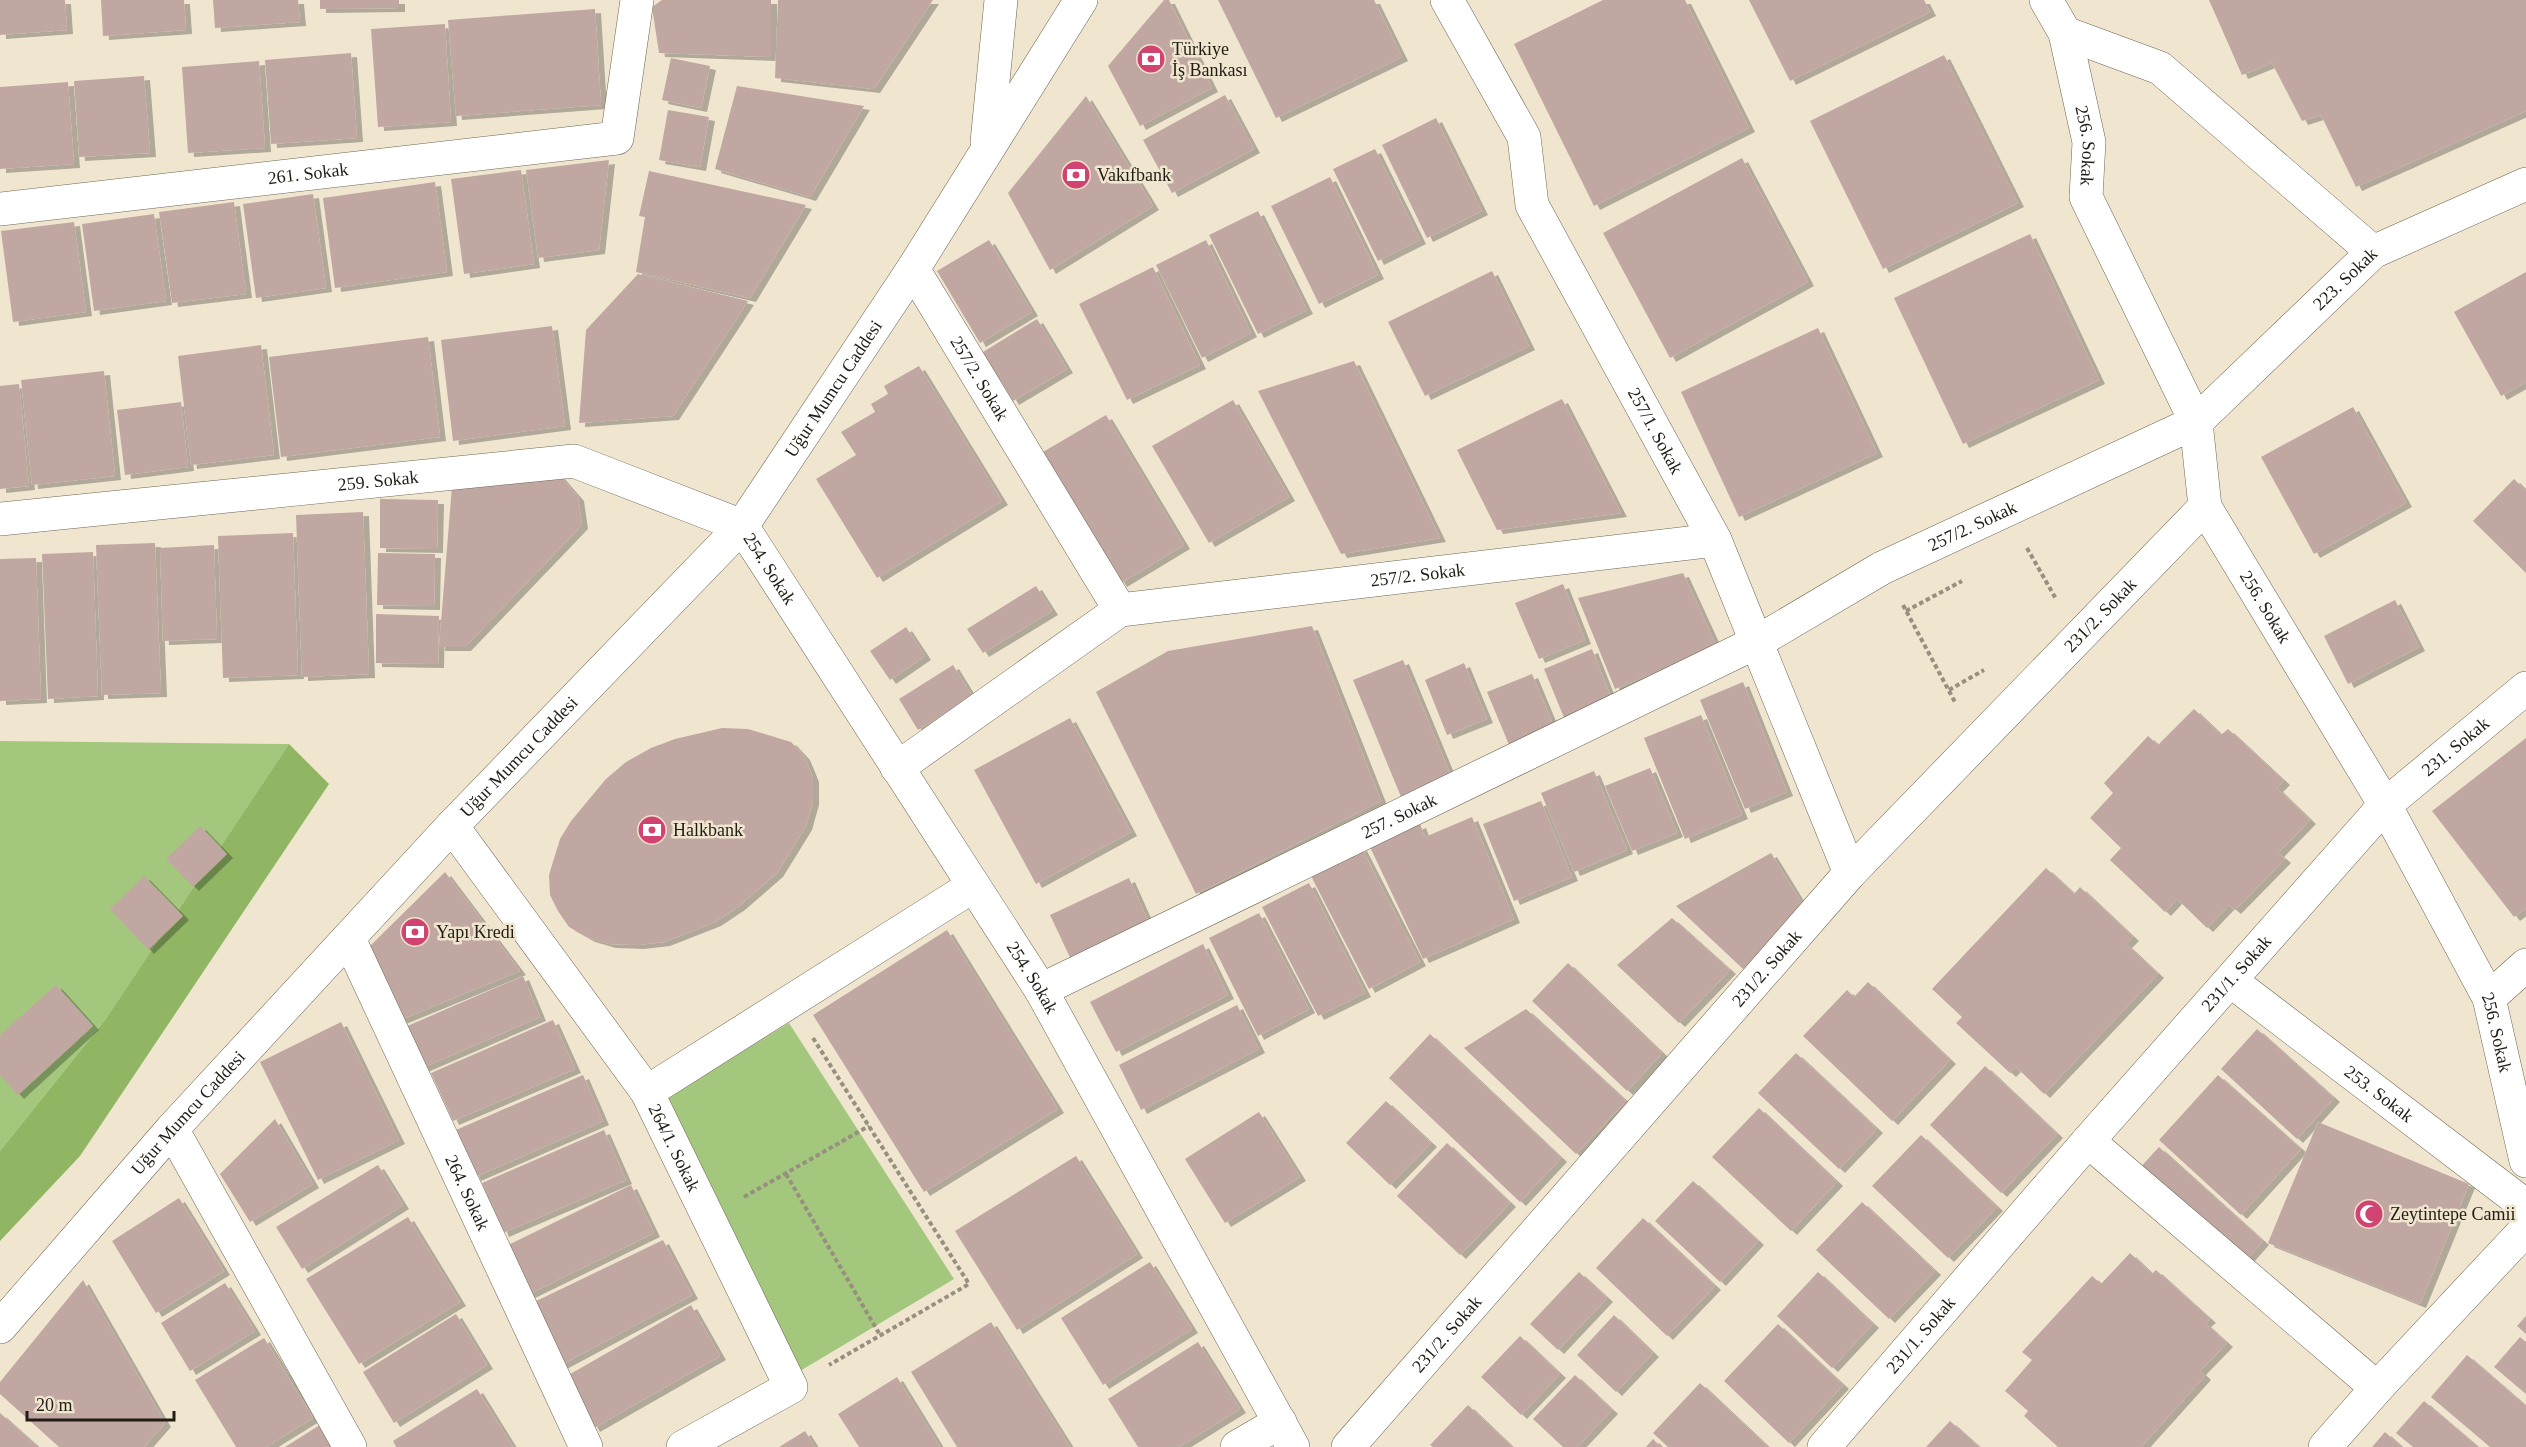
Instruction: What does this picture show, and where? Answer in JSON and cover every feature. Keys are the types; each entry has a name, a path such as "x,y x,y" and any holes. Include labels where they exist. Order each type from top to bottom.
{"street":[{"name":"261. Sokak","path":"0,209 617,138 637,0"},
{"name":"Uğur Mumcu Caddesi","path":"986,150 1002,0"},
{"name":"Uğur Mumcu Caddesi","path":"0,1327 172,1130 452,826 742,526 913,268 1082,0"},
{"name":"257/1. Sokak","path":"1447,0 1524,137 1532,205 1715,540 1850,873"},
{"name":"256. Sokak","path":"2046,0 2065,33 2089,142 2086,197 2196,422 2205,507 2385,805 2489,998 2526,1161"},
{"path":"2065,33 2160,68 2373,252"},
{"name":"223. Sokak","path":"2196,422 2373,252 2526,184"},
{"name":"257/2. Sokak","path":"913,268 1120,610"},
{"name":"257/2. Sokak","path":"1756,642 1882,568 2196,422"},
{"name":"259. Sokak","path":"0,519 574,461 742,526"},
{"name":"231/2. Sokak","path":"1348,1447 1850,873 2205,507"},
{"name":"254. Sokak","path":"742,526 1041,990 1287,1434"},
{"name":"257/2. Sokak","path":"897,768 1120,610 1715,540"},
{"name":"257. Sokak","path":"1041,990 1756,642"},
{"name":"231. Sokak","path":"2385,805 2526,688"},
{"name":"231/1. Sokak","path":"1824,1447 2088,1141 2385,805"},
{"name":"264/1. Sokak","path":"452,826 646,1092 791,1387"},
{"path":"646,1092 973,886"},
{"name":"264. Sokak","path":"349,939 586,1447"},
{"path":"2489,998 2526,965"},
{"name":"253. Sokak","path":"2231,981 2526,1206"},
{"path":"172,1130 350,1447"},
{"path":"2088,1141 2377,1388"},
{"path":"2325,1447 2377,1388 2526,1230"},
{"path":"683,1447 791,1387"},
{"path":"1237,1447 1287,1434"}],"path":[{"path":"2006,511 2079,638"},
{"path":"1882,568 1977,742"},
{"path":"790,1002 969,1284 791,1387"},
{"path":"708,1218 869,1126"},
{"path":"786,1174 880,1335"}],"green space":[{"path":"0,741 289,744 105,1020 0,1151"},
{"path":"289,744 329,784 80,1156 0,1241 0,1151 105,1020"},
{"path":"789,1023 954,1279 795,1374 665,1100"}],"building":[{"path":"0,0 65,0 67,30 0,35"},
{"path":"101,0 184,0 186,30 103,36"},
{"path":"213,0 298,0 300,22 215,28"},
{"path":"320,0 399,0 399,8 320,9"},
{"path":"662,0 771,0 771,57 659,53 652,7"},
{"path":"778,0 933,0 874,89 775,78"},
{"path":"1164,0 1169,0 1212,88 1140,126 1108,66"},
{"path":"1218,0 1374,0 1402,57 1276,118"},
{"path":"1603,0 1685,0 1749,128 1594,206 1514,44"},
{"path":"1749,0 1924,0 1930,12 1790,81"},
{"path":"2209,0 2526,0 2526,111 2356,187 2321,115 2302,121 2272,63 2242,75"},
{"path":"595,9 601,105 456,116 448,20"},
{"path":"445,24 451,122 378,127 371,29"},
{"path":"351,53 357,138 271,144 265,60"},
{"path":"1944,55 2018,203 1883,269 1810,121"},
{"path":"671,58 710,66 701,108 662,100"},
{"path":"259,61 265,148 188,153 182,67"},
{"path":"144,76 150,153 79,157 74,81"},
{"path":"68,82 74,164 0,169 0,87"},
{"path":"737,86 864,106 810,197 715,169"},
{"path":"1225,95 1254,149 1172,193 1143,140"},
{"path":"1086,96 1153,206 1050,270 1008,193"},
{"path":"668,110 709,117 700,167 659,160"},
{"path":"1436,118 1482,211 1427,238 1382,145"},
{"path":"1375,149 1420,240 1378,261 1333,169"},
{"path":"1742,158 1808,282 1670,358 1603,233"},
{"path":"609,160 599,250 538,258 526,170"},
{"path":"521,170 534,264 464,274 451,179"},
{"path":"649,171 806,205 750,298 636,272 645,217 639,216"},
{"path":"1330,177 1378,275 1319,304 1271,206"},
{"path":"435,182 447,272 335,288 323,198"},
{"path":"313,194 326,288 256,298 243,204"},
{"path":"234,202 246,294 172,303 159,212"},
{"path":"1258,211 1307,310 1258,334 1209,235"},
{"path":"154,214 166,301 94,311 82,224"},
{"path":"74,222 86,312 13,322 1,231"},
{"path":"2030,234 2099,380 1963,444 1894,298"},
{"path":"989,240 1032,312 980,343 937,271"},
{"path":"1206,240 1251,333 1202,358 1156,265"},
{"path":"1153,267 1200,365 1127,400 1079,304"},
{"path":"1492,271 1529,346 1425,396 1388,322"},
{"path":"2526,272 2526,382 2501,396 2454,312"},
{"path":"638,274 748,301 673,416 579,423 586,330"},
{"path":"1037,319 1067,369 1013,401 983,352"},
{"path":"552,326 565,426 453,441 441,340"},
{"path":"1818,328 1877,453 1739,517 1681,392"},
{"path":"428,337 440,437 281,457 269,357"},
{"path":"261,345 274,455 191,465 178,356"},
{"path":"1354,361 1440,538 1341,554 1258,391"},
{"path":"919,366 1002,501 877,578 816,479 856,455 841,432 875,412 871,404 888,394 884,386"},
{"path":"104,371 115,476 32,485 21,380"},
{"path":"19,384 29,486 0,489 0,386"},
{"path":"1562,399 1621,513 1497,530 1457,450"},
{"path":"1233,400 1289,497 1209,543 1152,446"},
{"path":"181,402 188,467 125,475 117,410"},
{"path":"2353,407 2406,503 2314,554 2261,457"},
{"path":"1106,415 1184,545 1121,583 1043,452"},
{"path":"558,474 578,497 582,525 465,647 439,647 452,486"},
{"path":"2514,479 2526,491 2526,573 2473,521"},
{"path":"380,499 438,500 437,549 380,548"},
{"path":"363,512 369,674 302,677 296,515"},
{"path":"293,533 298,675 223,678 218,536"},
{"path":"155,543 161,693 102,695 96,545"},
{"path":"214,545 217,639 163,641 160,548"},
{"path":"93,552 98,696 48,699 42,554"},
{"path":"378,553 435,554 434,606 377,605"},
{"path":"36,558 41,699 0,701 0,559"},
{"path":"1683,573 1717,647 1615,689 1578,598"},
{"path":"1563,584 1585,640 1539,659 1515,603"},
{"path":"1036,586 1052,611 983,653 967,629"},
{"path":"2395,600 2419,647 2348,684 2324,636"},
{"path":"376,614 439,616 438,664 376,663"},
{"path":"1312,626 1381,801 1196,894 1096,692 1168,651"},
{"path":"906,627 925,656 890,680 870,651"},
{"path":"1592,649 1612,700 1565,720 1544,669"},
{"path":"1403,660 1451,776 1401,797 1353,680"},
{"path":"1464,663 1487,719 1447,735 1425,680"},
{"path":"953,665 972,696 918,730 899,699"},
{"path":"1532,674 1557,734 1512,752 1487,692"},
{"path":"1743,682 1787,792 1745,809 1700,700"},
{"path":"2194,709 2221,735 2228,729 2284,781 2277,788 2310,820 2278,853 2285,859 2235,910 2229,905 2207,928 2177,899 2165,912 2110,860 2121,848 2090,818 2113,793 2104,783 2148,736 2158,745"},
{"path":"1701,715 1742,815 1685,839 1644,738"},
{"path":"1070,718 1131,832 1036,884 974,770"},
{"path":"722,728 748,729 791,742 804,756 813,778 813,801 806,826 777,873 739,906 715,922 664,942 638,945 610,944 589,938 569,927 550,895 549,875 560,839 571,821 606,779 626,762 651,748 675,739"},
{"path":"2526,738 2526,908 2514,917 2432,811"},
{"path":"1650,768 1677,833 1632,851 1605,786"},
{"path":"1594,771 1627,850 1574,872 1541,793"},
{"path":"1541,801 1572,877 1514,901 1483,824"},
{"path":"1472,817 1514,919 1423,959 1369,845 1420,824 1425,837"},
{"path":"200,826 227,854 193,887 166,859"},
{"path":"1361,847 1420,962 1369,989 1310,874"},
{"path":"1771,853 1803,905 1743,969 1676,906"},
{"path":"2046,868 2074,894 2080,887 2133,937 2126,944 2158,974 2044,1094 2016,1067 2010,1073 1956,1023 1962,1017 1932,989"},
{"path":"445,872 520,971 400,1020 368,948"},
{"path":"144,876 183,916 148,950 110,909"},
{"path":"1129,878 1152,930 1074,966 1050,915"},
{"path":"1309,883 1365,993 1318,1016 1262,907"},
{"path":"1259,913 1309,1009 1258,1036 1209,938"},
{"path":"1672,918 1730,970 1679,1023 1617,965"},
{"path":"947,930 1058,1109 924,1192 813,1015"},
{"path":"1203,944 1228,995 1116,1052 1090,1002"},
{"path":"1568,963 1662,1053 1627,1091 1532,1001"},
{"path":"523,976 540,1017 422,1068 405,1027"},
{"path":"1868,982 1950,1060 1892,1121 1803,1036 1847,990 1854,997"},
{"path":"56,985 93,1026 18,1095 0,1075 0,1035"},
{"path":"1237,1005 1259,1049 1141,1110 1119,1065"},
{"path":"1526,1009 1626,1101 1576,1154 1464,1048"},
{"path":"553,1020 575,1069 453,1121 431,1073"},
{"path":"341,1022 399,1140 318,1180 260,1062"},
{"path":"2257,1029 2334,1098 2297,1139 2221,1069"},
{"path":"1430,1034 1561,1158 1520,1202 1389,1078"},
{"path":"1796,1053 1877,1129 1839,1169 1758,1093"},
{"path":"1985,1066 2057,1134 2001,1193 1930,1125"},
{"path":"583,1075 603,1121 475,1177 456,1130"},
{"path":"2218,1075 2301,1149 2241,1215 2159,1140"},
{"path":"1386,1101 1431,1143 1390,1185 1346,1143"},
{"path":"1759,1108 1837,1182 1791,1231 1712,1157"},
{"path":"1259,1112 1300,1177 1225,1223 1185,1159"},
{"path":"275,1119 313,1184 250,1222 220,1174"},
{"name":"Zeytintepe Camii","path":"2318,1122 2469,1184 2420,1304 2268,1243"},
{"path":"604,1130 626,1180 503,1233 482,1183"},
{"path":"1921,1135 1997,1207 1948,1258 1872,1186"},
{"path":"1447,1143 1510,1203 1460,1255 1397,1196"},
{"path":"2159,1147 2263,1241 2241,1266 2137,1171"},
{"path":"1076,1156 1137,1254 1017,1330 955,1231"},
{"path":"378,1165 403,1205 302,1269 276,1227"},
{"path":"1693,1181 1758,1241 1720,1282 1655,1221"},
{"path":"631,1185 654,1233 523,1297 500,1249"},
{"path":"179,1198 224,1271 156,1313 112,1241"},
{"path":"1862,1202 1935,1271 1889,1319 1816,1250"},
{"path":"408,1217 460,1302 359,1364 306,1279"},
{"path":"1643,1218 1715,1286 1667,1336 1596,1268"},
{"path":"663,1240 692,1295 559,1366 528,1305"},
{"path":"2130,1253 2152,1274 2156,1270 2210,1319 2205,1323 2227,1343 2200,1371 2205,1376 2141,1447 2058,1447 2024,1416 2028,1411 2005,1391 2032,1360 2022,1352 2092,1276 2101,1284"},
{"path":"1150,1262 1192,1329 1103,1385 1061,1318"},
{"path":"1579,1272 1607,1298 1558,1350 1530,1324"},
{"path":"1818,1272 1873,1324 1832,1368 1777,1316"},
{"path":"83,1280 165,1423 144,1447 59,1447 0,1394 0,1382"},
{"path":"225,1283 255,1331 190,1371 161,1323"},
{"path":"691,1305 720,1356 594,1428 565,1377"},
{"path":"456,1314 487,1365 394,1423 363,1372"},
{"path":"1614,1315 1653,1353 1616,1392 1577,1355"},
{"path":"2526,1316 2526,1334 2517,1326"},
{"path":"991,1322 1070,1447 957,1447 911,1372"},
{"path":"1778,1324 1843,1385 1789,1443 1724,1381"},
{"path":"1520,1336 1560,1374 1521,1415 1481,1377"},
{"path":"2520,1337 2526,1342 2526,1394 2494,1367"},
{"path":"264,1338 313,1418 266,1447 236,1447 195,1380"},
{"path":"1198,1342 1240,1409 1179,1447 1138,1447 1108,1399"},
{"path":"2467,1355 2526,1406 2526,1447 2490,1447 2431,1397"},
{"path":"1575,1375 1612,1410 1577,1447 1563,1447 1533,1419"},
{"path":"897,1377 940,1447 859,1447 838,1414"},
{"path":"1700,1383 1768,1447 1668,1447 1653,1433"},
{"path":"477,1389 513,1447 396,1447 393,1441"},
{"path":"2424,1401 2478,1447 2413,1447 2396,1433"},
{"path":"1468,1405 1512,1447 1433,1447 1430,1445"},
{"path":"0,1413 38,1447 0,1447"},
{"path":"1950,1421 1979,1447 1926,1447"},
{"path":"323,1423 338,1447 285,1447"},
{"path":"805,1431 815,1447 779,1447"},
{"path":"2385,1432 2402,1447 2372,1447"},
{"path":"1653,1439 1661,1447 1646,1447"}],"place":[{"name":"Türkiye İş Bankası","path":"1151,59"},
{"name":"Vakıfbank","path":"1076,175"},
{"name":"Halkbank","path":"652,830"},
{"name":"Yapı Kredi","path":"415,932"},
{"name":"Zeytintepe Camii","path":"2369,1214"}]}
